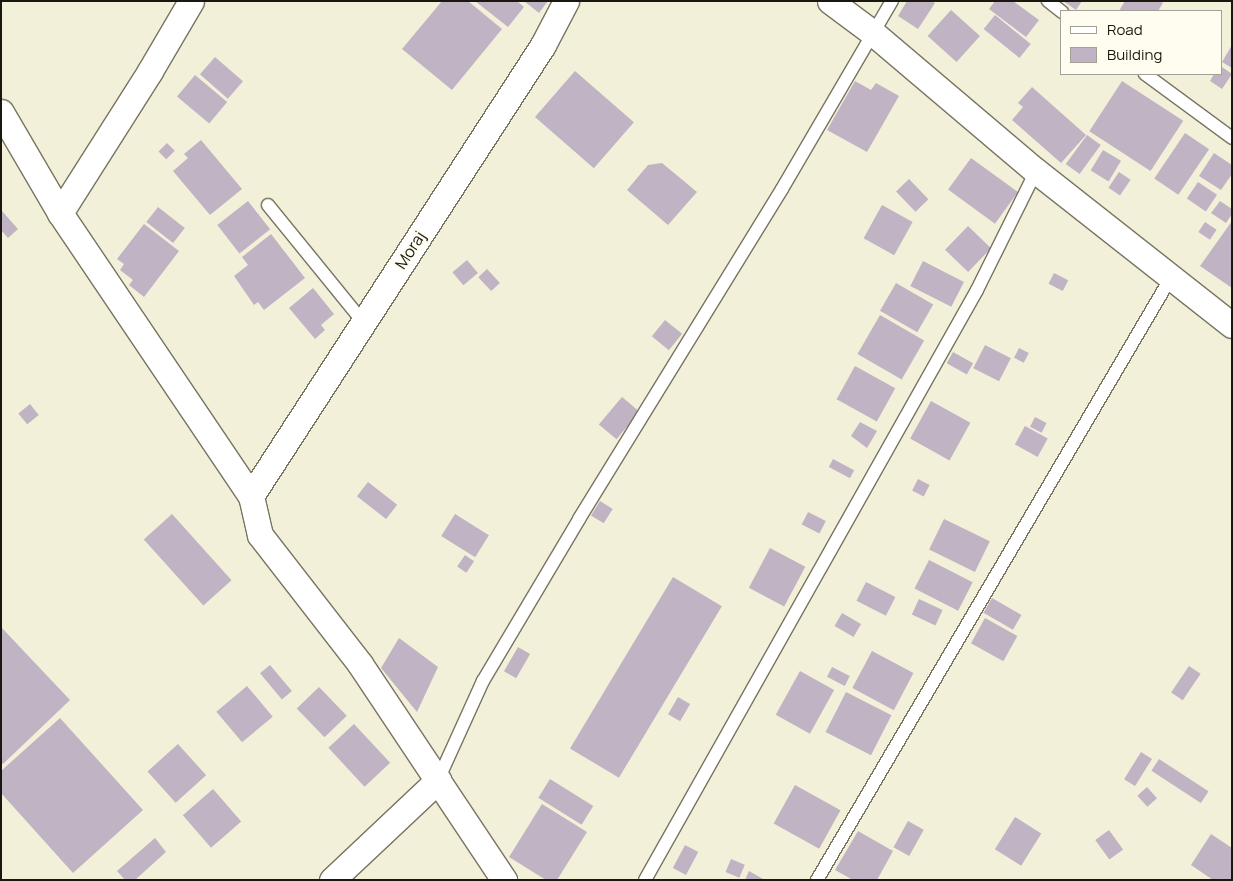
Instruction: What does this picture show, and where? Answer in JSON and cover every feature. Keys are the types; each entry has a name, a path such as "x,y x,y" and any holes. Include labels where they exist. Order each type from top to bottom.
{"street":[{"path":"60,213 150,72 190,1"},
{"name":"Moraj","path":"251,496 543,45 566,1"},
{"path":"830,1 873,34 1036,171 1170,279 1232,325"},
{"path":"1,112 60,213 251,496 260,535 360,664 504,880"},
{"path":"332,880 438,780"}],"lane":[{"path":"438,780 483,681 578,519 782,189 892,1"},
{"path":"1048,1 1060,10"},
{"path":"1146,75 1232,138"},
{"path":"645,880 977,290 1036,171"},
{"path":"268,205 363,322"},
{"path":"817,880 1170,279"}],"building":[{"path":"442,1 468,1 502,29 452,90 402,49"},
{"path":"475,1 517,1 524,7 508,27"},
{"path":"524,1 548,1 539,13"},
{"path":"907,1 931,1 935,3 918,29 898,16"},
{"path":"995,1 1013,1 1039,20 1026,37 989,9"},
{"path":"1063,1 1082,1 1076,10"},
{"path":"1125,1 1159,1 1163,3 1159,10 1120,10"},
{"path":"951,10 980,36 957,62 928,36"},
{"path":"995,15 1031,44 1019,58 984,29"},
{"path":"1232,45 1232,68 1223,63"},
{"path":"215,57 243,81 228,99 200,74"},
{"path":"1223,68 1232,74 1222,89 1210,81 1213,75 1223,75"},
{"path":"575,71 634,122 594,168 535,117"},
{"path":"195,75 227,102 209,123 177,96"},
{"path":"855,81 871,90 876,83 899,96 867,152 827,130"},
{"path":"1122,81 1183,121 1151,171 1089,131"},
{"path":"1032,87 1086,135 1061,163 1012,120 1023,107 1018,103"},
{"path":"1185,133 1209,149 1178,195 1154,179"},
{"path":"1087,135 1101,145 1080,174 1066,164"},
{"path":"201,140 242,189 210,215 173,171 188,158 184,154"},
{"path":"167,143 175,151 166,159 159,151"},
{"path":"1103,150 1121,161 1109,181 1091,171"},
{"path":"1214,153 1232,165 1232,174 1221,190 1199,176"},
{"path":"971,158 1018,192 995,224 948,190"},
{"path":"662,163 697,192 668,225 627,190 648,165"},
{"path":"1119,172 1131,180 1120,196 1108,188"},
{"path":"909,179 928,199 916,212 896,192"},
{"path":"1198,182 1217,195 1206,211 1187,199"},
{"path":"248,201 270,229 239,253 217,225"},
{"path":"1220,201 1232,209 1232,214 1226,223 1211,213"},
{"path":"882,205 913,222 894,255 864,238"},
{"path":"158,207 185,228 173,243 146,222"},
{"path":"1,210 18,229 8,238 1,230"},
{"path":"1232,221 1232,288 1200,266"},
{"path":"1205,222 1217,230 1210,240 1198,232"},
{"path":"144,224 179,251 144,297 129,285 133,280 120,270 124,264 117,259"},
{"path":"968,226 991,248 968,272 945,250"},
{"path":"271,234 305,278 264,310 258,302 254,305 234,276 248,265 242,257"},
{"path":"467,260 478,273 463,285 452,272"},
{"path":"923,261 964,282 951,307 910,286"},
{"path":"487,269 500,283 491,291 478,277"},
{"path":"1054,273 1068,280 1063,291 1049,284"},
{"path":"896,283 933,304 917,332 880,311"},
{"path":"313,288 334,314 321,325 325,330 315,339 289,308"},
{"path":"880,315 924,340 902,379 858,354"},
{"path":"665,320 682,334 669,350 652,336"},
{"path":"985,345 1011,358 999,381 973,368"},
{"path":"1019,348 1029,353 1024,363 1014,358"},
{"path":"953,352 973,363 967,375 947,363"},
{"path":"855,366 895,388 877,422 837,399"},
{"path":"622,397 640,412 616,439 599,425"},
{"path":"931,401 970,423 950,460 910,439"},
{"path":"30,404 39,415 27,424 18,413"},
{"path":"1035,417 1047,423 1042,433 1030,427"},
{"path":"860,422 877,431 867,448 851,436"},
{"path":"1025,426 1048,439 1038,457 1015,444"},
{"path":"833,459 854,470 850,478 829,467"},
{"path":"918,479 930,485 924,496 912,491"},
{"path":"368,482 397,505 386,519 357,496"},
{"path":"600,501 613,509 604,523 591,515"},
{"path":"808,512 826,521 819,534 802,524"},
{"path":"172,514 232,580 203,606 144,539"},
{"path":"455,514 489,535 475,557 441,536"},
{"path":"944,519 990,541 975,572 929,550"},
{"path":"770,548 805,567 784,607 749,588"},
{"path":"465,555 474,561 466,573 457,567"},
{"path":"929,560 973,582 958,611 914,589"},
{"path":"673,577 722,606 619,778 570,748"},
{"path":"866,582 895,597 886,616 856,601"},
{"path":"992,598 1021,615 1013,630 984,613"},
{"path":"919,599 943,610 935,625 912,614"},
{"path":"842,613 861,624 854,637 834,626"},
{"path":"985,618 1017,636 1003,661 971,643"},
{"path":"1,627 70,700 3,764 1,762"},
{"path":"399,638 438,667 417,712 381,668"},
{"path":"518,647 530,654 516,678 504,671"},
{"path":"872,651 913,673 894,710 852,688"},
{"path":"270,665 292,691 282,699 260,673"},
{"path":"1189,666 1201,674 1183,700 1171,693"},
{"path":"832,667 850,676 845,686 827,677"},
{"path":"800,671 834,690 810,734 776,715"},
{"path":"247,686 273,717 242,742 216,712"},
{"path":"319,687 347,716 324,737 297,709"},
{"path":"846,692 891,715 871,755 826,732"},
{"path":"678,697 690,704 680,721 668,714"},
{"path":"60,718 143,810 73,873 1,793 1,771"},
{"path":"354,724 390,763 365,787 328,748"},
{"path":"178,744 206,775 176,803 148,771"},
{"path":"1141,752 1152,759 1135,786 1124,779"},
{"path":"1159,759 1208,791 1201,803 1151,771"},
{"path":"550,779 593,806 582,825 538,798"},
{"path":"795,785 840,810 819,849 774,823"},
{"path":"1147,787 1157,798 1147,807 1137,796"},
{"path":"213,789 241,821 211,848 183,815"},
{"path":"542,804 587,832 557,880 546,880 509,857"},
{"path":"1015,817 1041,833 1021,866 995,849"},
{"path":"908,821 924,830 909,856 893,847"},
{"path":"1109,830 1123,849 1109,859 1095,840"},
{"path":"858,831 893,851 877,880 853,880 835,870"},
{"path":"1211,834 1232,848 1232,880 1213,880 1191,865"},
{"path":"155,838 166,852 135,880 125,880 117,871"},
{"path":"685,845 698,852 686,875 673,868"},
{"path":"731,859 745,865 739,878 726,872"},
{"path":"749,871 765,880 745,880"}]}
